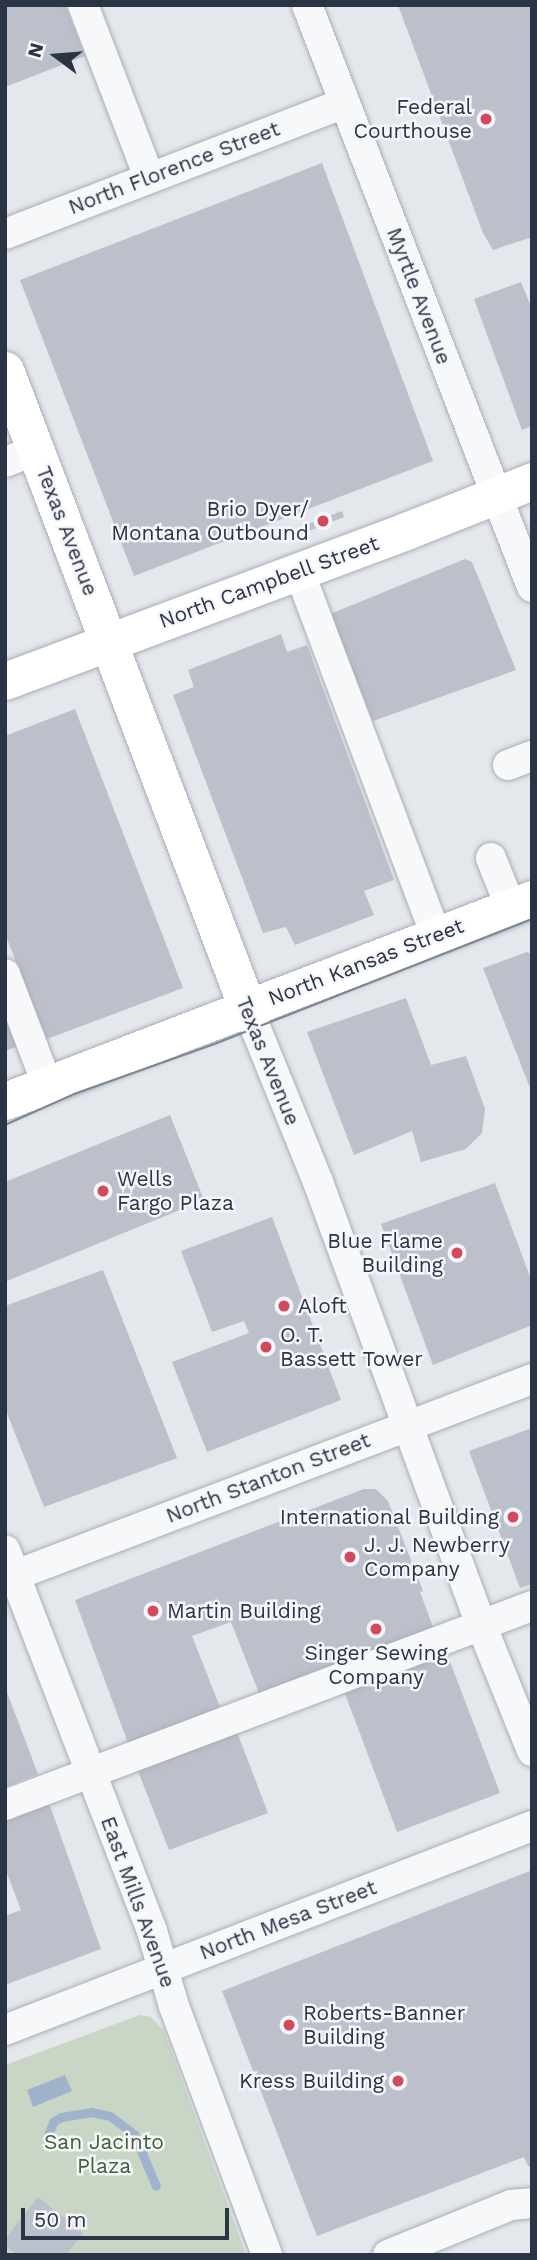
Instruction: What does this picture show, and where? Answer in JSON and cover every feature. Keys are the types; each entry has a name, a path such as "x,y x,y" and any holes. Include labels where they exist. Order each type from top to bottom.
{"main road":[{"name":"Texas Avenue","path":"5,370 21,456 110,640 247,1007"},
{"name":"North Campbell Street","path":"5,681 532,481"},
{"name":"North Kansas Street","path":"5,1101 521,903"}],"street":[{"path":"83,5 149,177"},
{"name":"Myrtle Avenue","path":"307,5 532,587"},
{"name":"North Florence Street","path":"5,234 344,103"},
{"path":"299,571 436,936"},
{"path":"491,858 521,903"},
{"path":"5,974 47,1084"},
{"name":"Texas Avenue","path":"247,1007 318,1182 482,1626 532,1751"},
{"name":"North Stanton Street","path":"9,1568 532,1379"},
{"name":"East Mills Avenue","path":"9,1568 91,1772 164,1969 174,2006 267,2255"},
{"path":"5,1805 532,1606"},
{"name":"North Mesa Street","path":"5,2030 532,1826"},
{"path":"388,2255 511,2205 532,2203"}],"green space":[{"name":"San Jacinto Plaza","path":"140,2015 151,2017 164,2031 246,2255 5,2255 5,2065"}],"water":[{"path":"65,2075 72,2091 33,2107 27,2090"}],"building":[{"path":"5,5 65,5 85,56 5,87"},
{"name":"Federal Courthouse","path":"398,5 532,5 532,237 493,250 483,233"},
{"path":"322,163 433,461 134,576 20,280"},
{"path":"521,282 532,309 532,426 522,430 474,299"},
{"name":"Brio Dyer/ Montana Outbound","path":"342,511 344,517 304,533 302,526"},
{"path":"465,559 472,562 516,670 373,721 330,614"},
{"path":"281,634 287,652 307,645 394,880 364,891 374,915 295,945 286,927 263,933 173,695 194,687 188,670"},
{"path":"75,709 183,988 47,1039 5,934 5,736"},
{"path":"527,952 532,954 532,1093 483,968"},
{"path":"406,998 431,1065 466,1056 485,1109 482,1133 466,1149 421,1162 412,1131 354,1155 307,1032"},
{"path":"5,1014 18,1046 5,1051"},
{"name":"Wells Fargo Plaza","path":"170,1115 204,1200 7,1281 5,1182"},
{"name":"Blue Flame Building","path":"495,1183 532,1282 532,1325 433,1365 381,1224"},
{"name":"O. T. Bassett Tower","path":"272,1217 341,1400 207,1452 172,1362 249,1333 244,1321 212,1332 181,1251"},
{"path":"103,1270 177,1458 44,1507 5,1408 5,1306"},
{"name":"International Building","path":"532,1428 532,1584 520,1588 469,1451"},
{"path":"364,1489 376,1489 388,1501 423,1591 420,1592 433,1627 259,1693 231,1622 192,1636 220,1707 128,1743 75,1600"},
{"path":"446,1651 500,1793 397,1832 344,1691"},
{"path":"5,1687 38,1774 5,1787"},
{"path":"237,1732 268,1813 169,1850 138,1771"},
{"path":"49,1803 101,1949 5,1985 5,1916 21,1910 5,1868 5,1819"},
{"path":"530,1871 532,2166 528,2166 524,2157 317,2236 222,1991"},
{"path":"38,2197 83,2233 66,2255 17,2255 5,2245 5,2239"}],"waterway":[{"path":"47,2138 53,2122 61,2117 91,2112 110,2116 134,2134 156,2186"}],"tram line":[{"path":"5,1125 74,1094 217,1043 532,919"}],"place":[{"name":"Federal Courthouse","path":"486,119"},
{"name":"Brio Dyer/ Montana Outbound","path":"323,521"},
{"name":"Wells Fargo Plaza","path":"103,1191"},
{"name":"Blue Flame Building","path":"457,1253"},
{"name":"Aloft","path":"284,1306"},
{"name":"O. T. Bassett Tower","path":"266,1347"},
{"name":"International Building","path":"513,1517"},
{"name":"J. J. Newberry Company","path":"350,1557"},
{"name":"Martin Building","path":"153,1611"},
{"name":"Singer Sewing Company","path":"376,1629"},
{"name":"Roberts-Banner Building","path":"289,2025"},
{"name":"Kress Building","path":"398,2081"}]}
